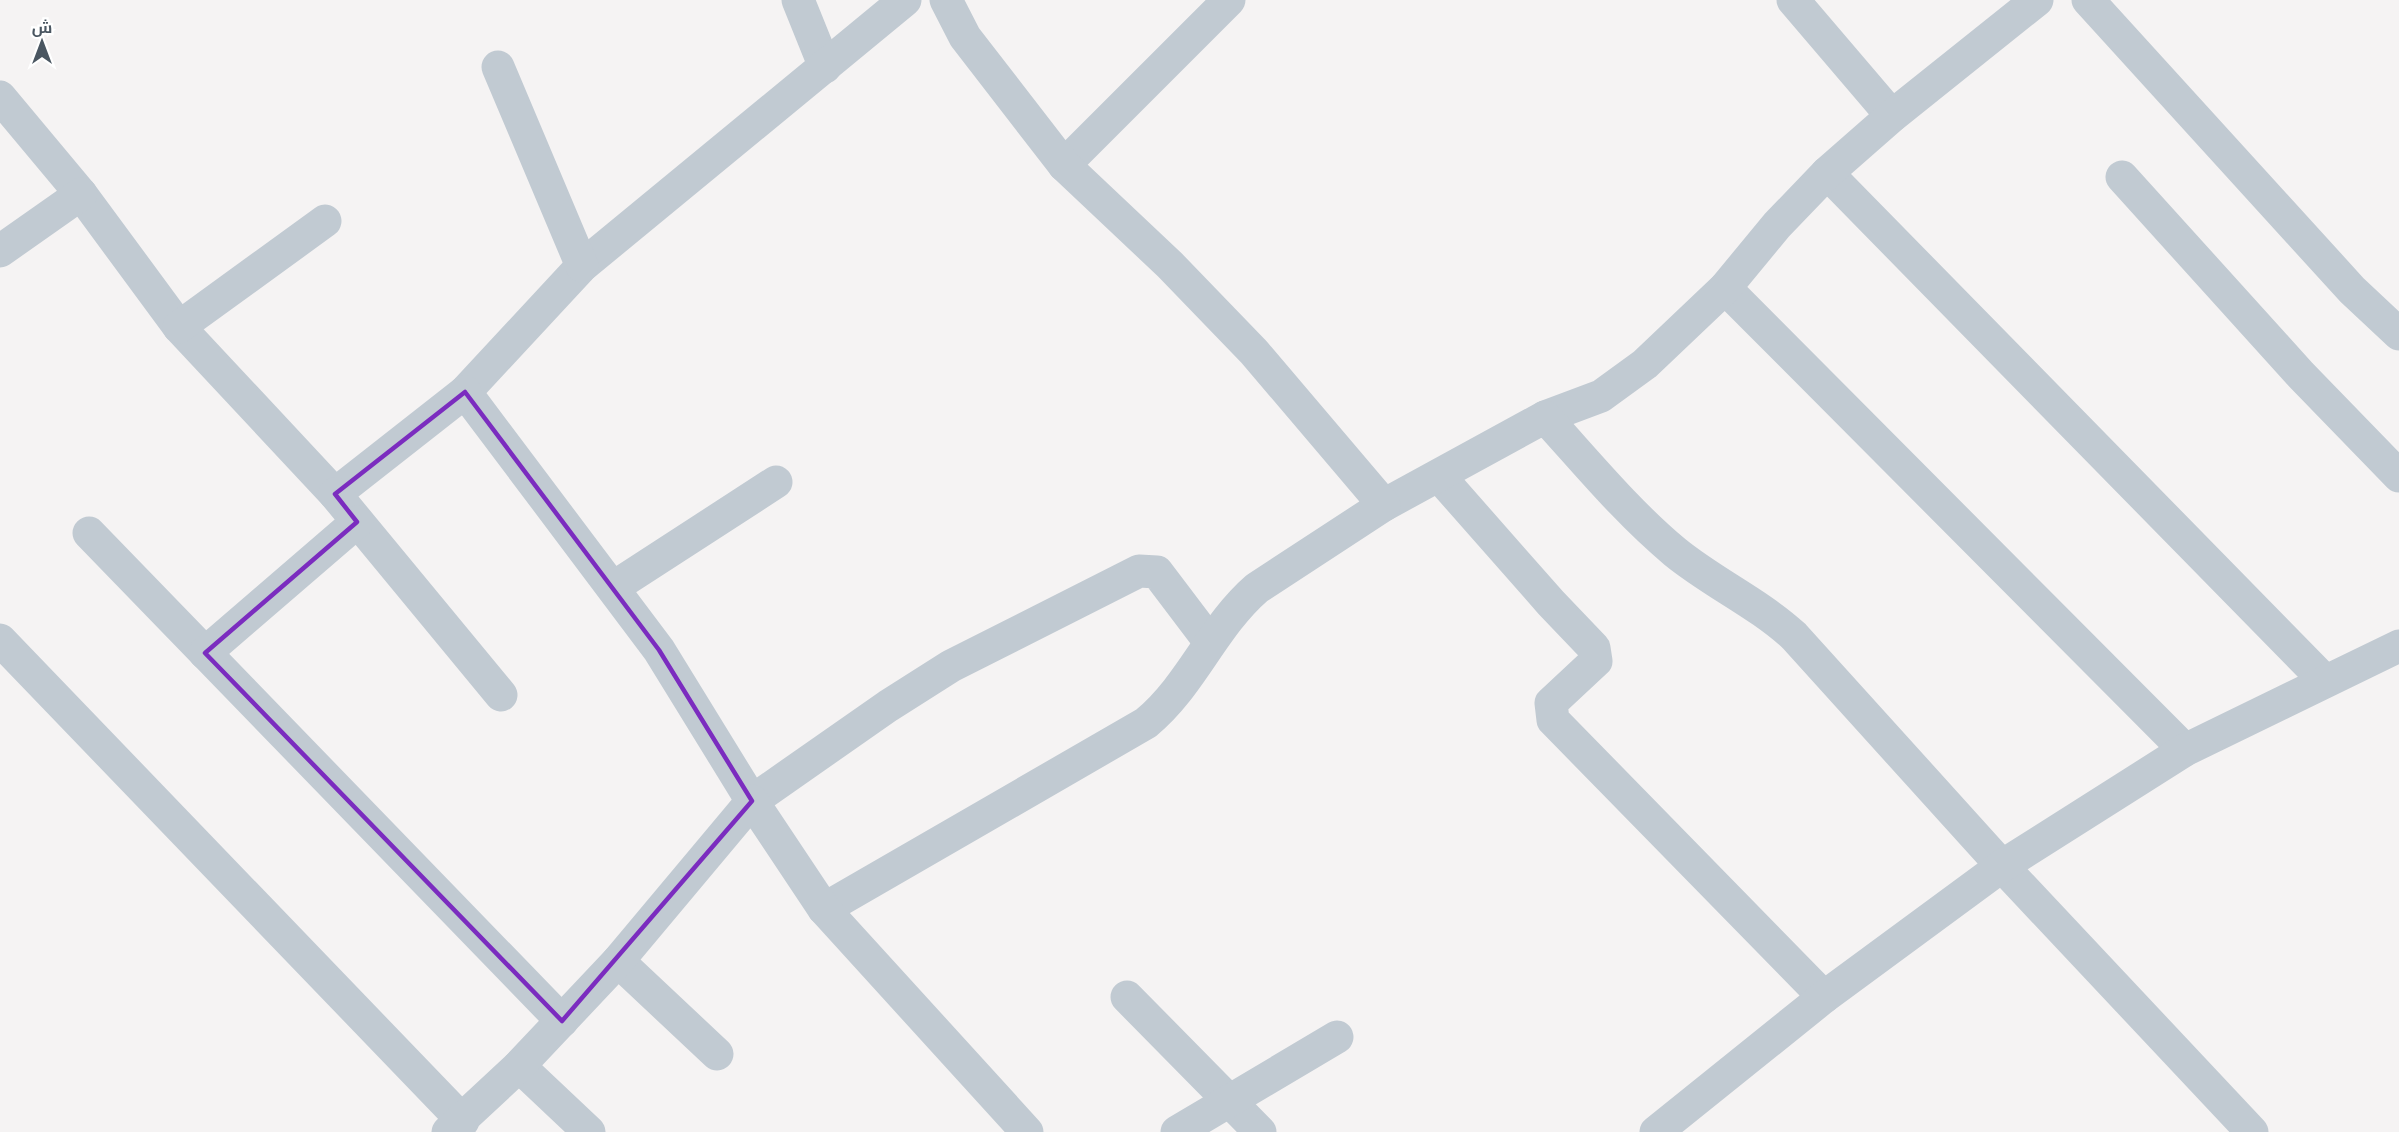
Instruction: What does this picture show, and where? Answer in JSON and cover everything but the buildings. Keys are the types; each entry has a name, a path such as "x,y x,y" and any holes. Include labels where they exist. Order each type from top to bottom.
{"street":[{"path":"798,0 825,67"},
{"path":"335,494 465,392 582,266 906,0"},
{"path":"946,0 964,37 1064,165 1170,265 1254,352 1383,506"},
{"path":"1064,165 1229,0"},
{"path":"1793,0 1892,116"},
{"path":"824,909 1146,723 1176,695 1229,616 1257,588 1383,506 1440,477 1545,417 1601,396 1617,387 1646,364 1725,288 1777,225 1827,173 1892,116 2037,0"},
{"path":"2088,0 2352,290 2399,334"},
{"path":"498,67 582,266"},
{"path":"0,97 81,194 179,327 335,494 501,695"},
{"path":"1827,173 2325,681"},
{"path":"2122,177 2301,375 2399,476"},
{"path":"0,252 81,194"},
{"path":"179,327 325,221"},
{"path":"1725,288 2185,750"},
{"path":"465,392 547,504 614,587 659,650 752,801 824,909 1027,1132"},
{"path":"1545,417 1632,513 1676,553 1772,616 1794,636 2002,866 2252,1132"},
{"path":"1440,477 1551,603 1594,648 1596,661 1551,703 1553,720 1824,997"},
{"path":"614,587 776,482"},
{"path":"205,653 357,522"},
{"path":"89,533 562,1021"},
{"path":"0,640 455,1126 519,1066 618,961 752,801 888,706 951,666 1139,571 1156,572 1210,642"},
{"path":"1656,1132 1824,997 2002,866 2185,750 2399,646"},
{"path":"618,961 717,1054"},
{"path":"1127,997 1260,1132"},
{"path":"1177,1132 1337,1037"},
{"path":"519,1066 589,1132"}],"highlighted area":[{"path":"465,392 659,650 752,801 562,1021 205,653 357,522 335,494"}]}
